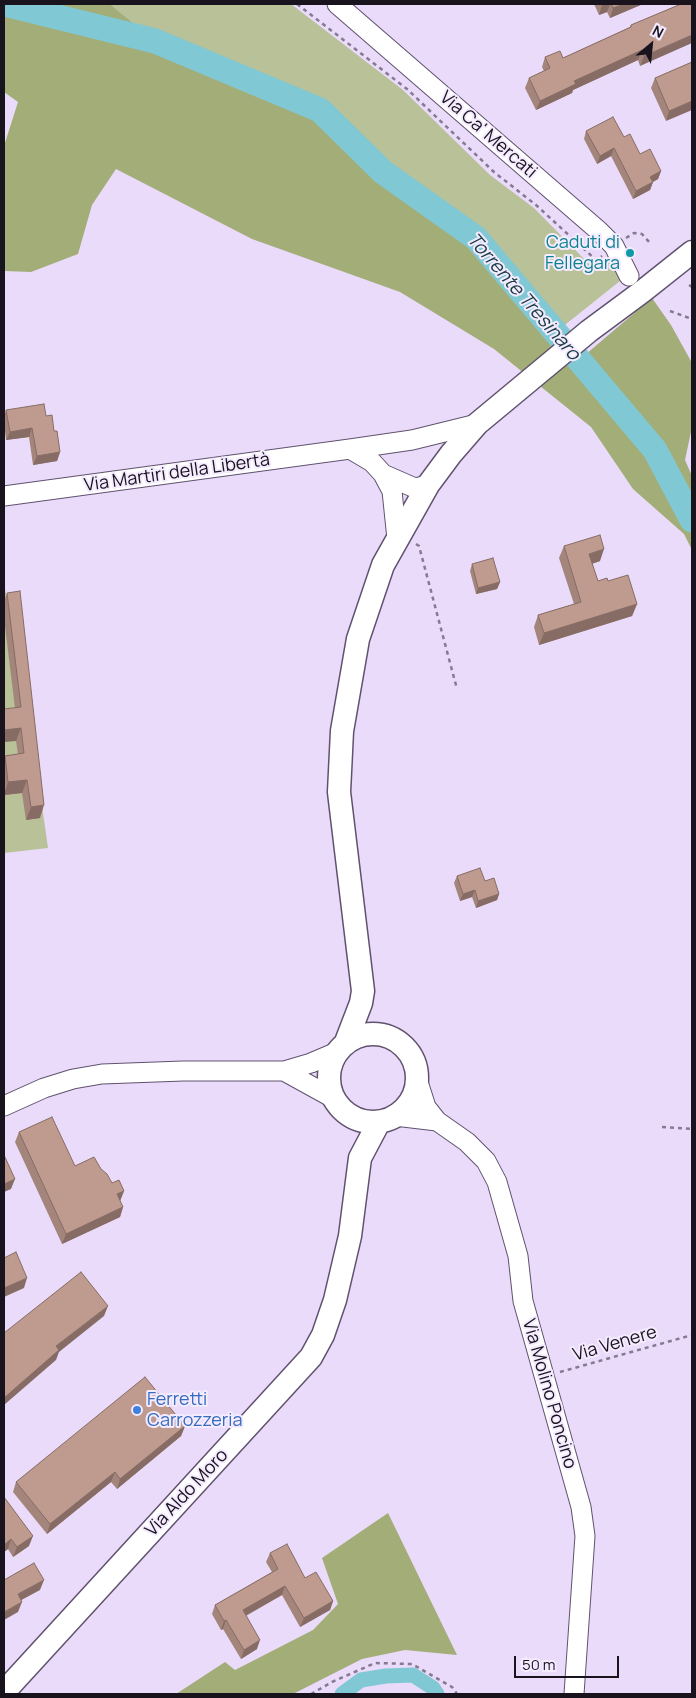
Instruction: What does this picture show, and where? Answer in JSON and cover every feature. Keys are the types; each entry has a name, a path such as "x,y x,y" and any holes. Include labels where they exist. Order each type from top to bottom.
{"main road":[{"path":"342,1047 354,1038 370,1033 387,1035 397,1040 406,1048 414,1062 418,1079 416,1090 404,1109 388,1119 371,1122 354,1118 337,1103 329,1086 331,1062 342,1047 362,1003 363,991 339,792 342,731 358,639 383,565 428,485 477,424 589,331 636,283 692,252"},
{"path":"363,991 372,1011 387,1035"},
{"name":"Via Aldo Moro","path":"4,1692 311,1357 323,1335 335,1300 350,1236 360,1158 352,1132 337,1103"},
{"name":"Via Aldo Moro","path":"360,1158 388,1119"}],"street":[{"name":"Via Ca' Mercati","path":"337,4 599,231 614,246 636,283"},
{"name":"Via Martiri della Libertà","path":"4,496 412,440 477,424"},
{"path":"350,449 372,462 383,474 392,491 398,538"},
{"path":"383,474 415,488 428,485"},
{"path":"4,1106 44,1088 73,1079 102,1074 183,1071 284,1071 311,1063 342,1047"},
{"path":"284,1071 337,1103"},
{"name":"Via Molino Poncino","path":"418,1079 426,1107 437,1121 467,1142 486,1161 497,1182 518,1256 523,1302 581,1507 585,1536 574,1694"},
{"name":"Via Molino Poncino","path":"388,1119 437,1121"}],"path":[{"path":"298,4 407,88 494,172 536,205 596,260 634,233 642,234 650,243"},
{"path":"670,311 692,319"},
{"path":"398,538 419,546 457,689"},
{"path":"662,1127 692,1129"},
{"name":"Via Venere","path":"544,1376 692,1335"},
{"path":"311,1694 332,1682 375,1663 412,1664 452,1687 457,1694"}],"green space":[{"path":"4,4 110,4 155,41 320,110 383,172 476,238 579,360 652,298 671,325 692,363 692,427 685,460 692,476 692,550 684,534 633,489 591,427 494,349 400,292 252,239 116,169 92,205 78,254 31,272 4,271 4,146 18,102 4,92"},
{"path":"110,4 291,4 403,90 490,175 534,208 593,268 611,254 625,277 556,332 476,238 383,172 320,110 155,41"},
{"path":"4,584 28,708 48,848 4,853"},
{"path":"388,1513 457,1655 405,1650 362,1659 293,1694 176,1694 225,1662 235,1670 313,1630 338,1604 322,1558"}],"building":[{"path":"611,4 624,4 613,8"},
{"path":"681,4 692,4 692,35 644,56 642,50 574,81 576,84 540,101 529,78 550,68 545,57 560,51 563,58 631,27 631,25"},
{"path":"692,62 692,101 669,111 655,78"},
{"path":"613,117 624,137 630,134 640,154 650,149 661,171 650,177 653,182 636,191 614,148 600,156 586,131"},
{"path":"44,404 46,416 52,415 54,431 57,431 60,452 37,456 32,428 10,432 6,410"},
{"path":"600,535 604,549 589,554 598,581 607,578 608,581 628,575 637,604 544,633 538,615 581,602 564,546"},
{"path":"493,558 500,582 478,588 472,564"},
{"path":"20,591 44,805 31,807 27,780 8,782 5,756 24,753 21,728 4,730 4,709 21,707 7,593"},
{"path":"480,868 485,881 494,878 499,894 478,901 475,890 463,894 457,876"},
{"path":"52,1117 75,1166 94,1157 112,1183 119,1180 124,1191 117,1194 123,1207 66,1234 19,1132"},
{"path":"4,1155 15,1179 4,1184"},
{"path":"16,1252 27,1278 4,1288 4,1258"},
{"path":"81,1272 108,1306 56,1346 59,1350 4,1398 4,1333"},
{"path":"145,1377 185,1426 120,1479 115,1472 50,1524 16,1482"},
{"path":"4,1497 33,1536 17,1547 11,1539 4,1545"},
{"path":"287,1544 305,1578 316,1572 333,1601 304,1618 285,1586 243,1610 260,1640 244,1650 215,1605 278,1569 270,1553"},
{"path":"34,1563 44,1580 18,1594 22,1602 4,1612 4,1580"}],"waterway":[{"name":"Torrente Tresinaro","path":"5,4 155,41 320,110 383,172 476,238 655,450 692,520"},
{"path":"342,1694 361,1680 386,1676 413,1675 433,1688 437,1694"}],"place":[{"name":"Caduti di Fellegara","path":"630,253"},
{"name":"Ferretti Carrozzeria","path":"137,1410"}]}
